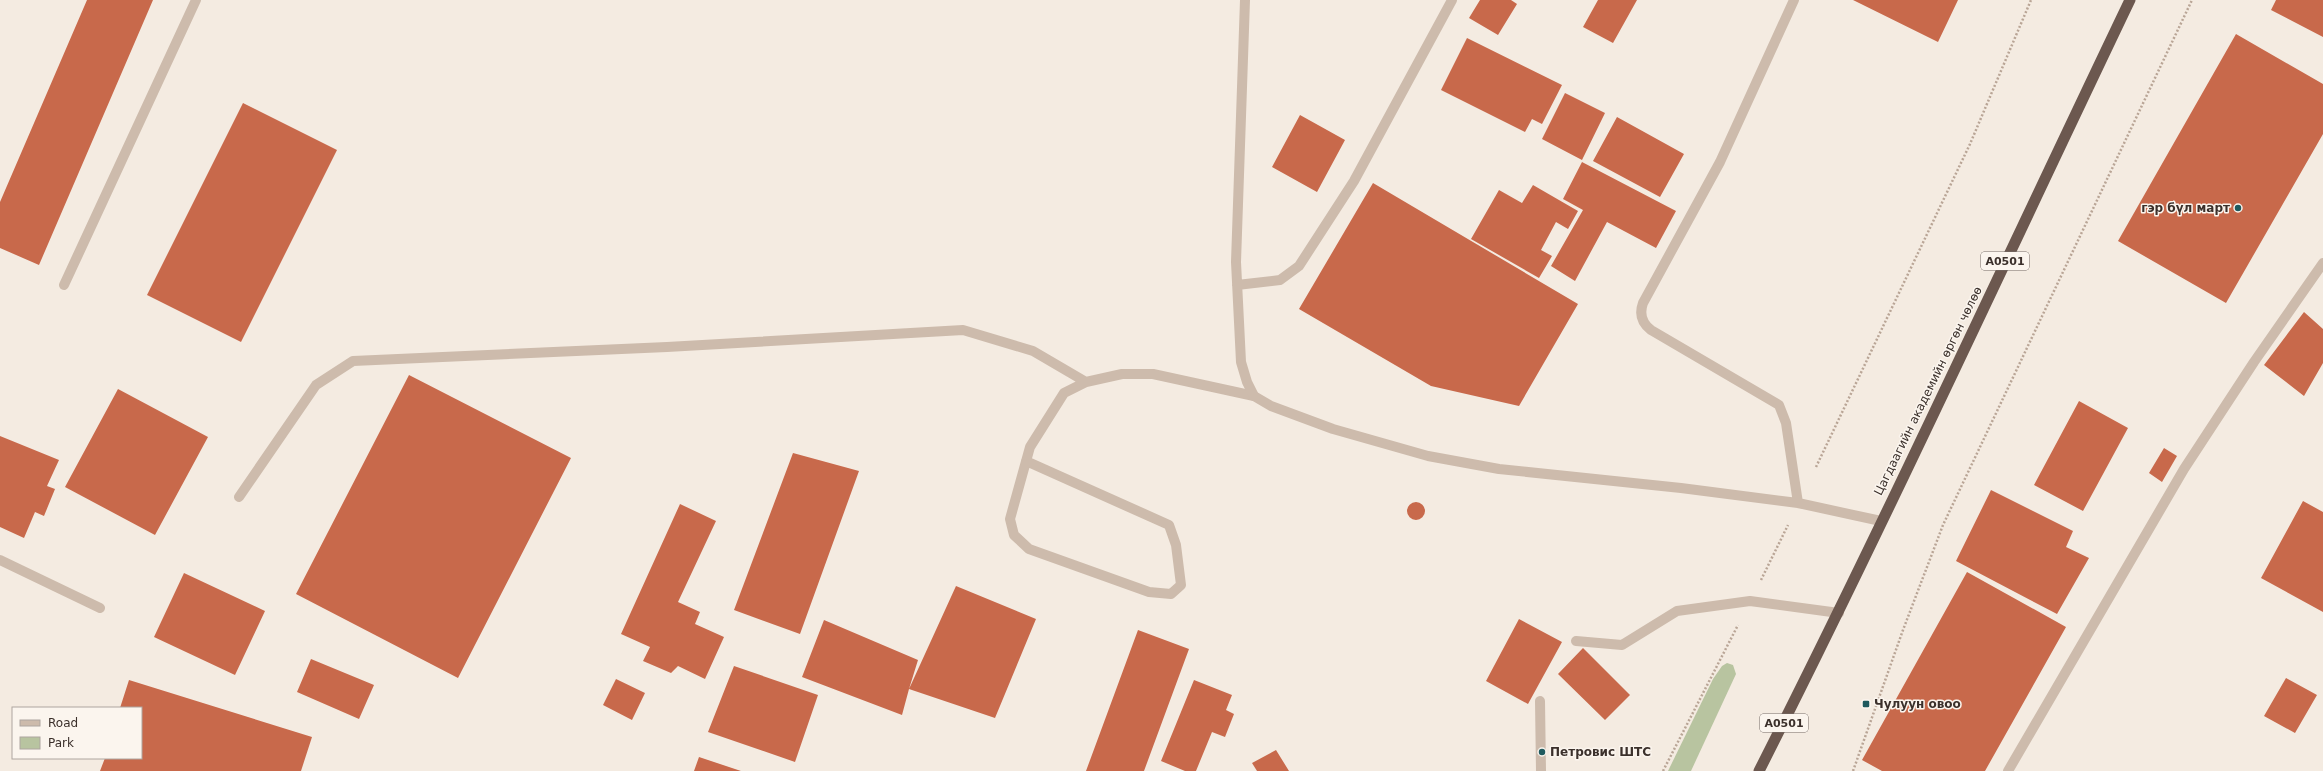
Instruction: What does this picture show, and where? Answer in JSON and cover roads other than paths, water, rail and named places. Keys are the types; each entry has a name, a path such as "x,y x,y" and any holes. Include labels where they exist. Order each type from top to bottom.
{"highway":[{"name":"Цагдаагийн академийн өргөн чөлөө","path":"1759,771 1839,613 1880,521 2130,0"}],"street":[{"path":"64,285 196,0"},
{"path":"1245,0 1237,285 1241,362 1246,382 1254,396"},
{"path":"1237,285 1280,280 1299,266 1354,181 1452,0"},
{"path":"1794,0 1720,162 1643,303 1641,313 1643,322 1652,330 1779,405 1786,423 1798,504"},
{"path":"2008,771 2184,469 2254,362 2323,263"},
{"path":"239,497 316,385 353,361 659,347 963,330 1033,351 1086,382"},
{"path":"1026,461 1169,525 1176,545 1181,585 1171,594 1149,592 1029,549 1014,535 1010,519 1026,461 1030,447 1064,393 1086,382 1122,374 1153,374 1254,396 1271,406 1333,429 1428,456 1499,469 1681,488 1798,504 1880,521"},
{"path":"0,560 100,608"},
{"path":"1576,641 1622,645 1677,611 1750,602 1839,613"},
{"path":"1540,701 1541,771"}],"place":[{"name":"гэр бүл март","path":"2238,208"},
{"name":"Чулуун овоо","path":"1866,704"},
{"name":"Петровис ШТС","path":"1542,752"}]}
